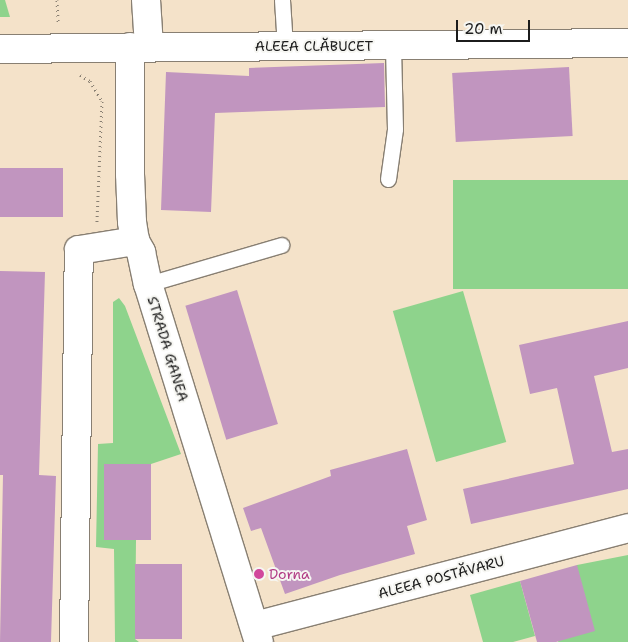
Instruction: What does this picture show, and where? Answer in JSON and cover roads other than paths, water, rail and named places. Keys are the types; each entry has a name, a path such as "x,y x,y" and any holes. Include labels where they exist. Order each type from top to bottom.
{"street":[{"name":"STRADA GANEA","path":"146,0 139,47 130,174 132,222 135,241 141,252 148,284 257,634"},
{"name":"ALEEA CLĂBUCET","path":"0,49 628,43"},
{"path":"74,642 79,250 135,241"},
{"name":"ALEEA POSTĂVARU","path":"257,634 628,528"}],"lane":[{"path":"282,0 285,46"},
{"path":"388,180 395,129 393,45"},
{"path":"148,284 281,244"}],"place":[{"name":"Dorna","path":"259,574"}]}
